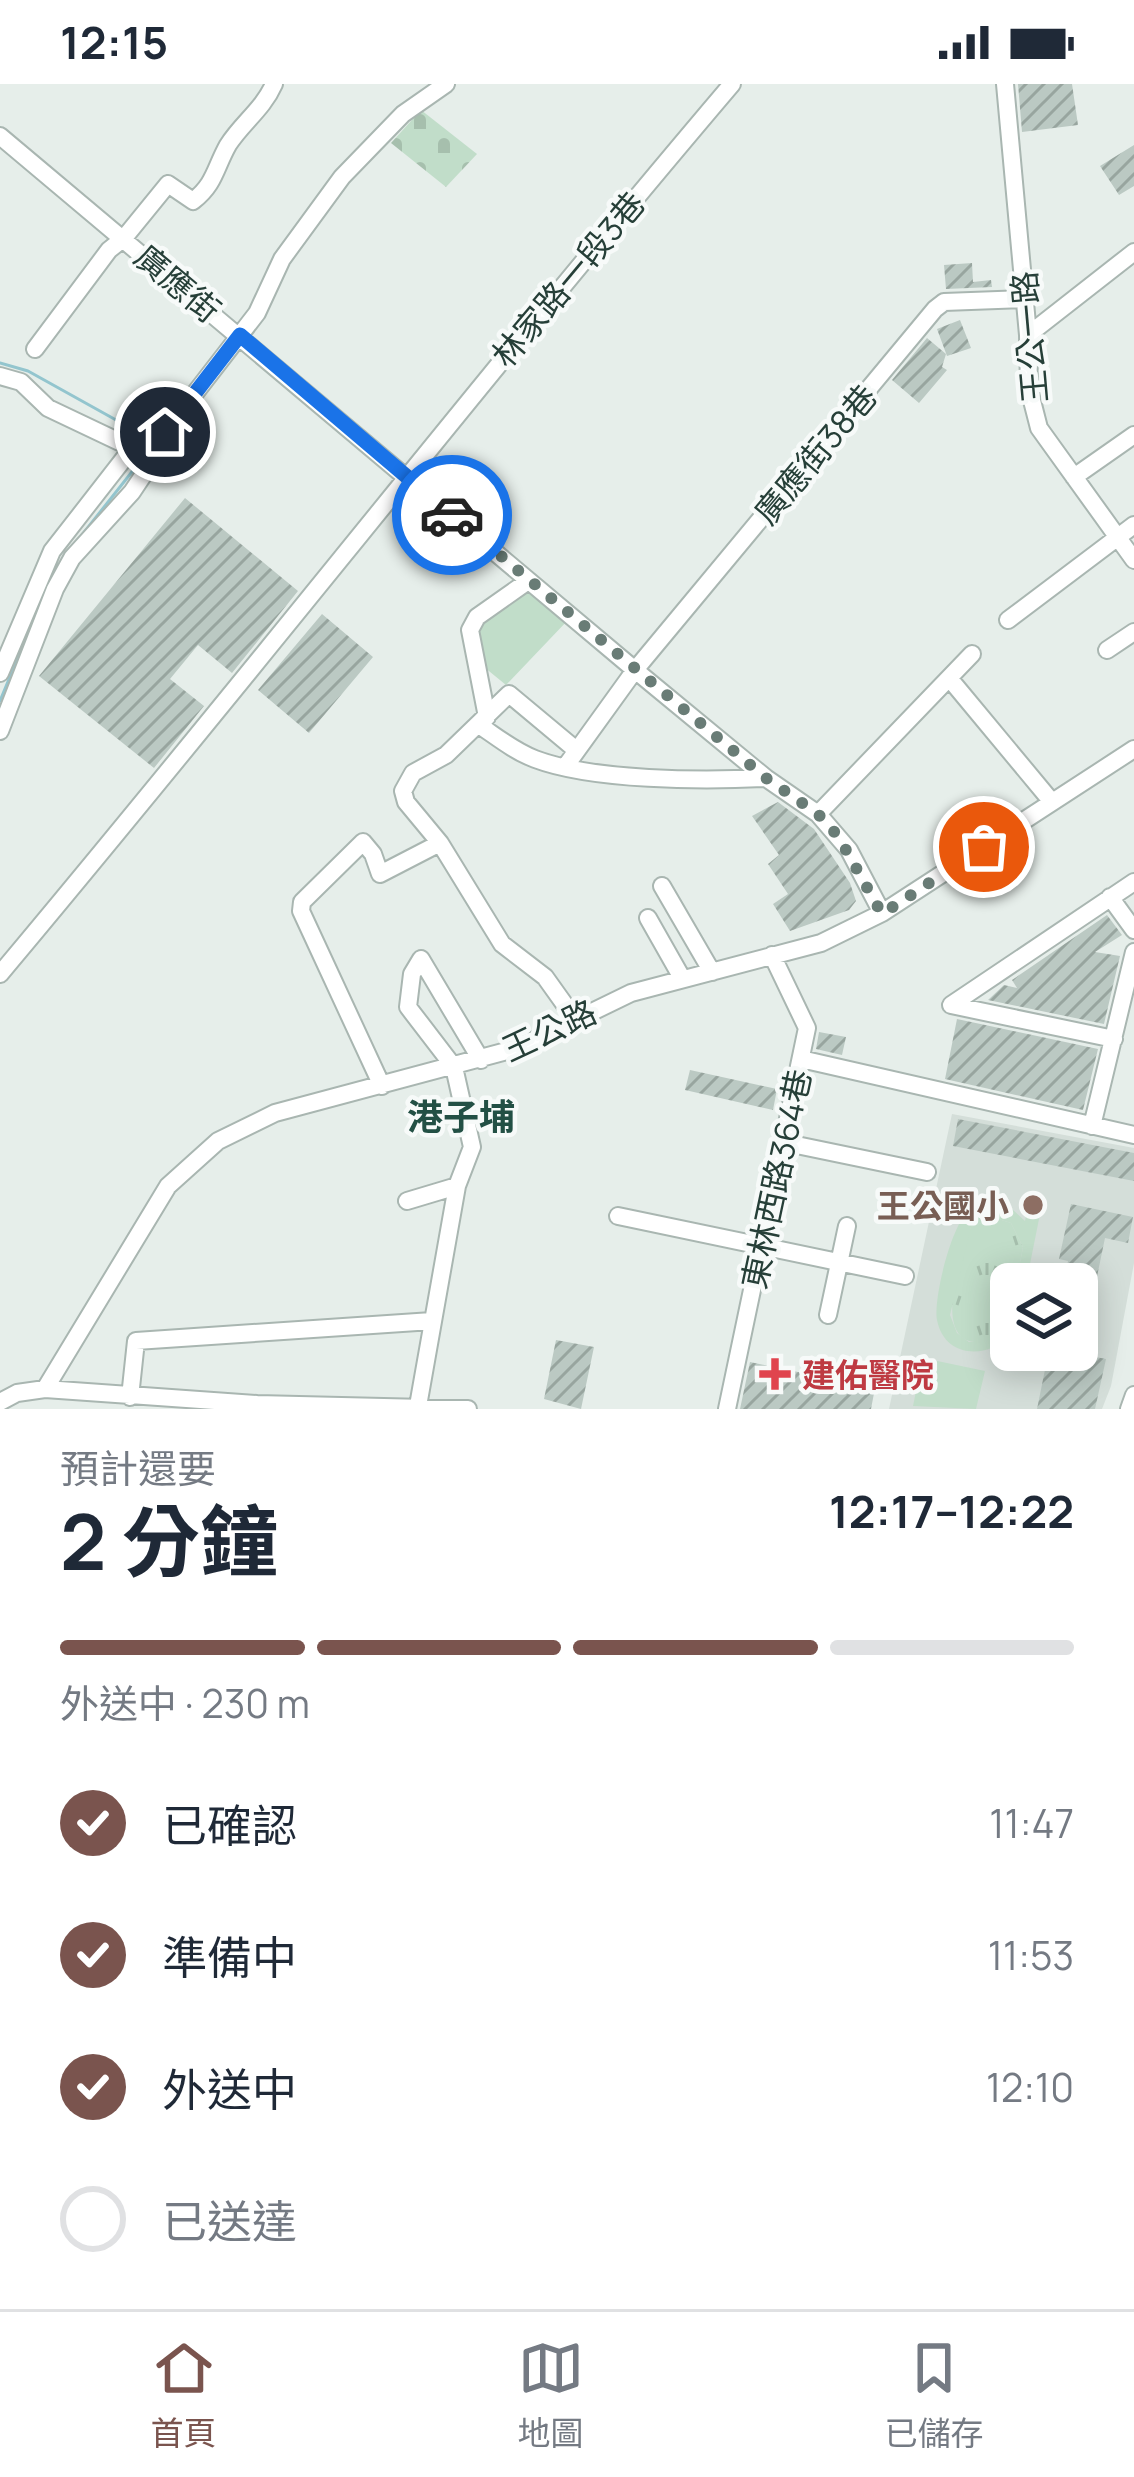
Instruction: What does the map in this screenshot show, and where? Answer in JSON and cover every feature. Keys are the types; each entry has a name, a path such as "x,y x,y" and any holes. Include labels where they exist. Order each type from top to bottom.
{"street":[{"path":"34,349 109,250 168,184 193,201 211,187 228,146 266,102 274,84"},
{"path":"0,730 55,589 73,558 132,492 156,456 165,432 257,313 282,259 343,177 404,115 446,84"},
{"name":"林家路一段3巷","path":"0,974 731,84"},
{"name":"王公一路","path":"1005,84 1034,416 1134,560"},
{"name":"廣應街","path":"0,136 635,670 766,778 818,814 849,850 882,914"},
{"path":"1028,334 1134,252"},
{"name":"廣應街38巷","path":"565,767 635,670 935,309 944,302 1025,298"},
{"path":"0,673 52,551 126,456 128,446 48,408 6,380"},
{"path":"1075,477 1134,435"},
{"path":"1008,620 1134,525"},
{"path":"528,581 477,617 470,630 483,721 519,752 565,767 672,778 766,778"},
{"path":"1107,650 1134,632"},
{"path":"818,814 972,654"},
{"path":"949,678 1052,802"},
{"path":"575,748 509,694 446,755 413,773 403,791 502,944 544,977 575,1019"},
{"name":"王公路","path":"44,1389 153,1208 218,1141 261,1119 518,1048 631,993 821,943 882,914 1133,752"},
{"path":"382,1086 301,910 302,902 363,842 380,874 440,843"},
{"path":"1114,1039 951,1005 1134,882"},
{"path":"662,886 712,972"},
{"path":"1110,897 1134,930"},
{"path":"648,918 682,978"},
{"path":"1092,1126 1134,952"},
{"name":"東林西路364巷","path":"727,1409 807,1028 772,955"},
{"path":"418,1406 457,1186 472,1147 454,1067 408,1007 412,974 421,959 481,1060"},
{"path":"801,1059 1134,1135"},
{"path":"782,1142 927,1172"},
{"path":"407,1201 457,1186"},
{"path":"618,1216 905,1276"},
{"path":"829,1315 847,1226"},
{"path":"130,1397 136,1341 433,1321"},
{"path":"0,1402 17,1393 44,1389 205,1405 469,1409"},
{"path":"1130,1409 1134,1395"}],"shaded area":[{"name":"王公國小","path":"952,1114 1134,1148 1134,1263 1111,1386 1102,1409 889,1409"}],"green space":[{"path":"421,110 477,154 446,187 391,143"},
{"path":"533,590 568,620 506,685 484,667 478,632 488,616"},
{"path":"1030,1197 1043,1199 1030,1263 1020,1263 1023,1247 1011,1223 995,1218 971,1227 950,1315 957,1333 969,1342 990,1339 990,1349 957,1348 941,1333 936,1310 944,1264 961,1221 976,1207 992,1203 1012,1209 1025,1221"},
{"path":"995,1218 1011,1223 1023,1247 1020,1263 990,1263 990,1340 985,1342 961,1337 952,1310 971,1227"},
{"path":"923,1358 985,1371 976,1409 913,1406"}],"building":[{"path":"1018,84 1072,84 1078,125 1022,132"},
{"path":"1134,145 1134,186 1119,195 1100,166"},
{"path":"972,263 973,282 991,280 992,287 946,289 944,265"},
{"path":"960,320 971,348 947,356 937,329"},
{"path":"927,338 946,354 942,367 947,370 919,403 892,380"},
{"path":"185,498 298,591 232,673 198,645 170,679 204,706 154,768 39,676"},
{"path":"322,614 373,657 309,733 258,690"},
{"path":"778,802 814,829 850,883 856,901 849,910 790,931 773,904 788,894 768,864 779,855 752,816"},
{"path":"1107,915 1122,935 1095,952 1120,956 1104,1024 988,1000 1004,985 1017,988 1012,980"},
{"path":"957,1019 1098,1049 1083,1110 945,1079"},
{"path":"819,1032 846,1037 842,1055 816,1049"},
{"path":"690,1070 777,1089 773,1110 685,1090"},
{"path":"958,1119 1134,1153 1134,1181 953,1146"},
{"path":"1071,1204 1133,1217 1128,1243 1105,1238 1098,1272 1098,1263 1059,1259"},
{"path":"556,1340 594,1347 581,1409 544,1399"},
{"path":"1098,1357 1106,1359 1095,1409 1037,1409 1045,1371 1098,1371"},
{"name":"建佑醫院","path":"750,1362 875,1388 871,1409 740,1409"}],"waterway":[{"path":"0,363 28,371 152,440"},
{"path":"78,540 150,449"},
{"path":"0,701 49,583"}],"way so far":[{"path":"452,515 766,778 818,814 849,850 882,914 984,847"}],"place":[{"name":"王公國小","path":"1033,1205"},
{"name":"建佑醫院","path":"775,1374"}],"district":[{"name":"港子埔","path":"461,1116"}],"route":[{"path":"165,432 240,335 452,515"}]}
